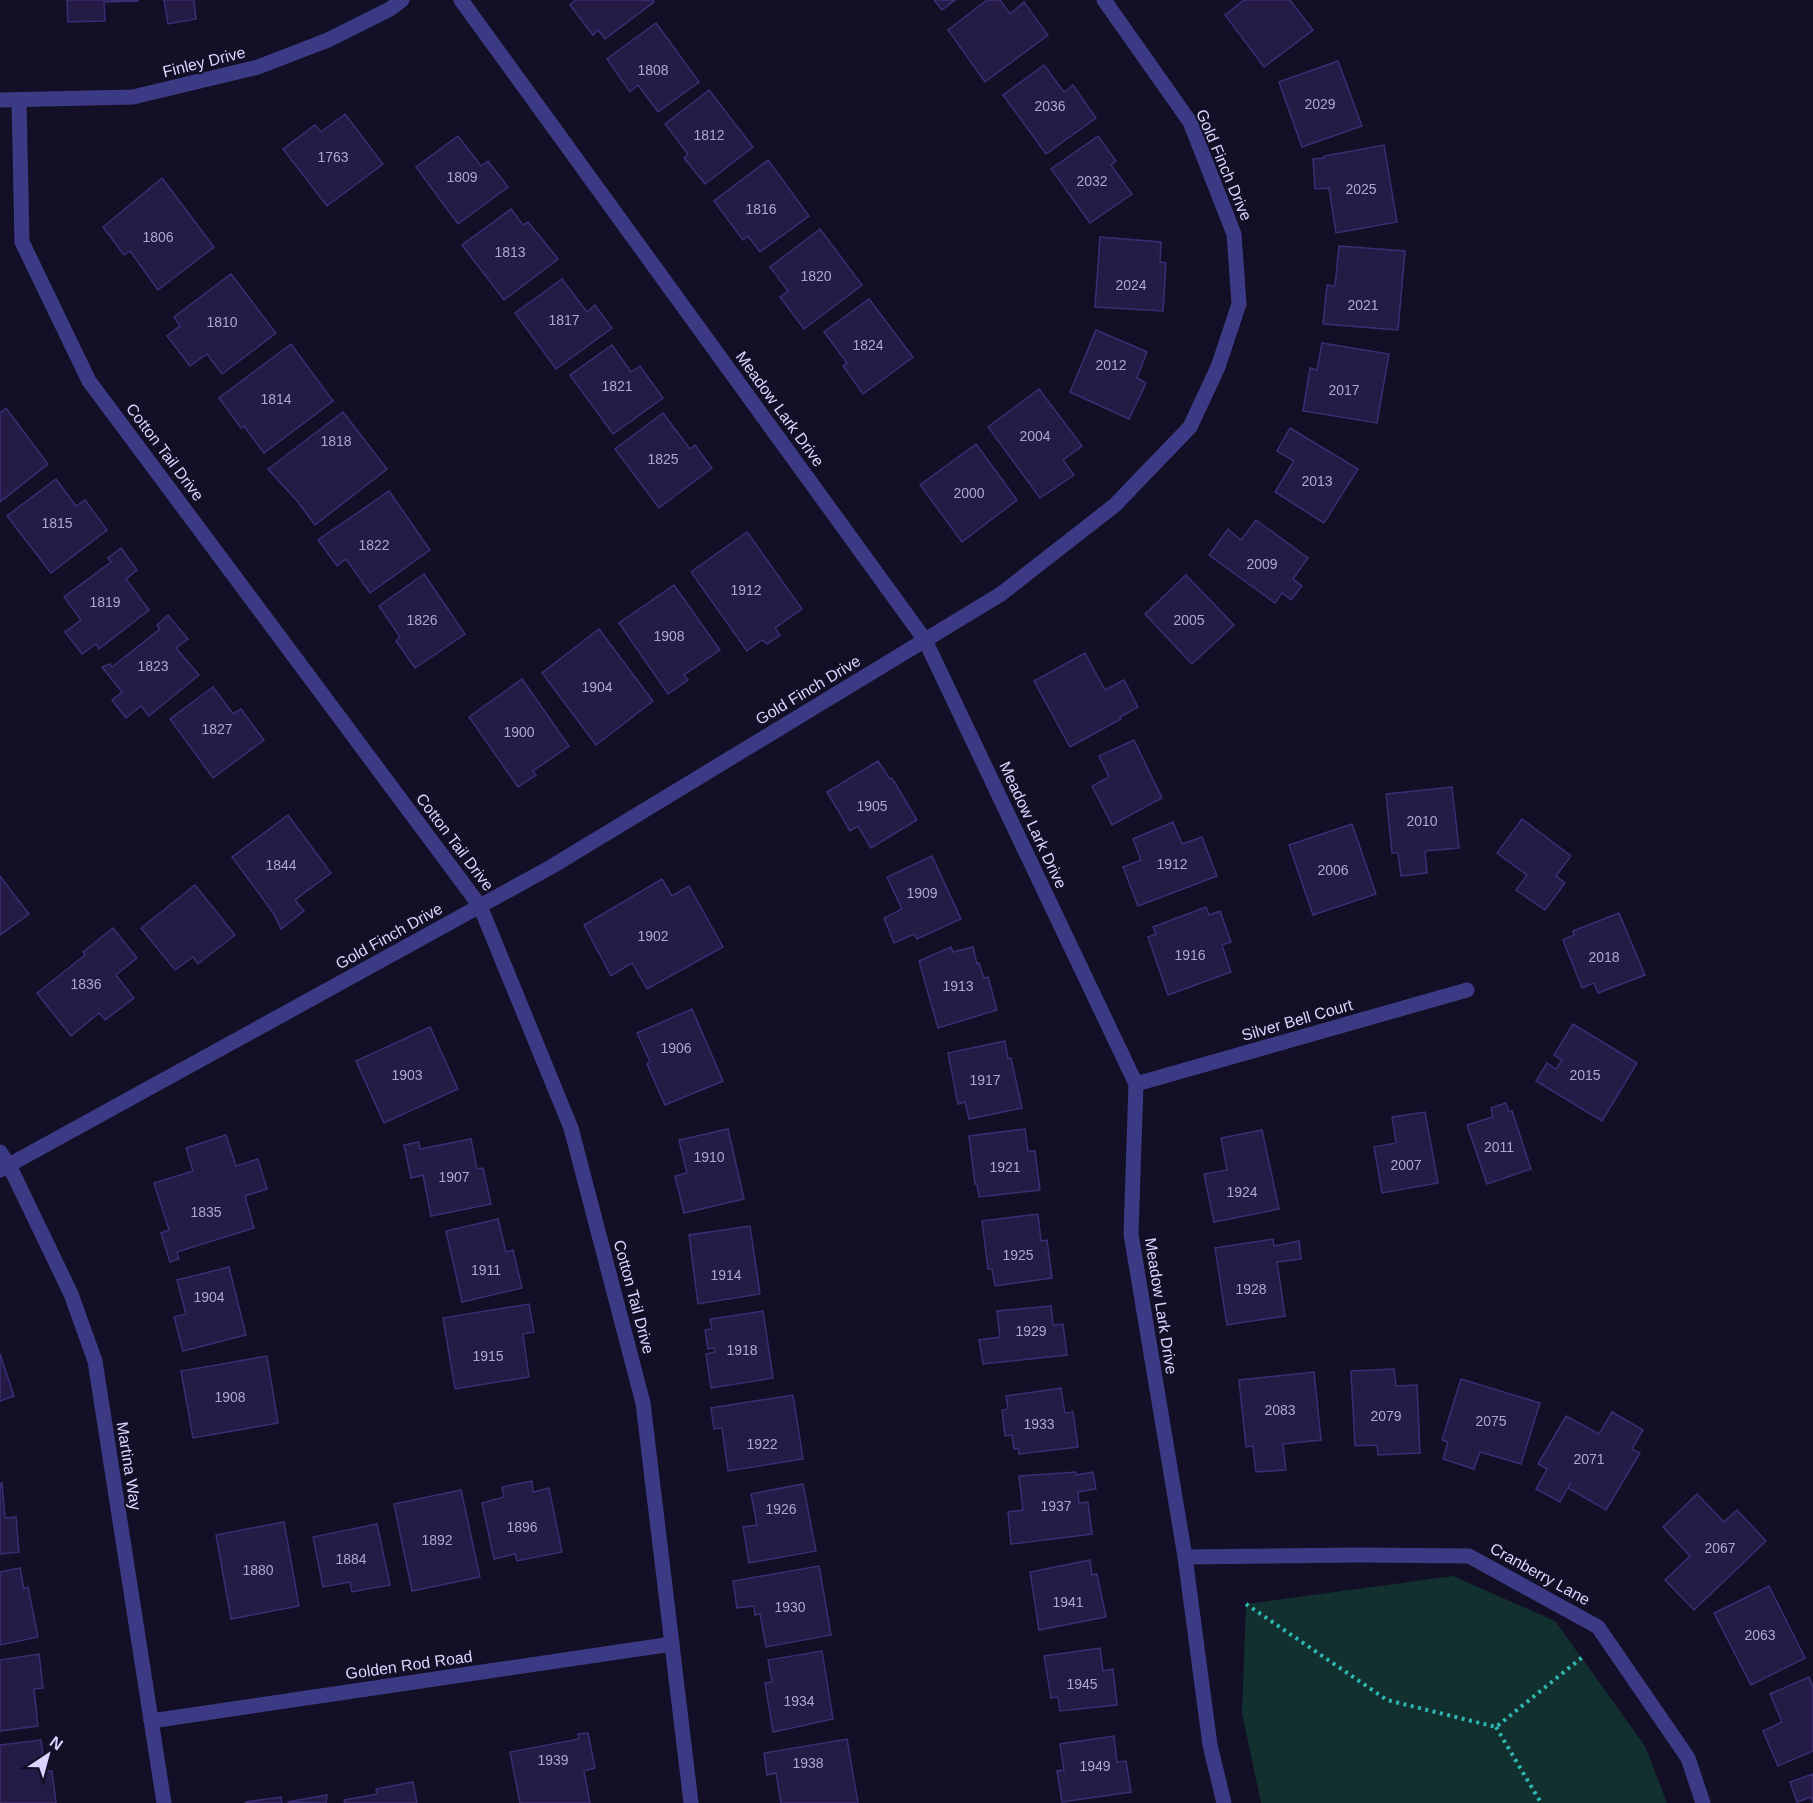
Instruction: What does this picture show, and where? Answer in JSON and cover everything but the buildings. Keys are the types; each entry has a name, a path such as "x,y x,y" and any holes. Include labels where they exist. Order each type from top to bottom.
{"street":[{"name":"Finley Drive","path":"0,100 134,97 258,68 328,40 390,9 402,0"},
{"name":"Meadow Lark Drive","path":"460,0 925,640 1136,1084 1131,1234 1185,1557 1210,1745 1224,1803"},
{"name":"Gold Finch Drive","path":"5,1168 551,867 1000,594 1115,505 1191,428 1218,367 1239,304 1234,234 1190,122 1104,0"},
{"name":"Cotton Tail Drive","path":"19,100 22,242 89,381 480,906 571,1128 643,1403 691,1803"},
{"name":"Silver Bell Court","path":"1136,1084 1467,990"},
{"name":"Martina Way","path":"0,1152 5,1168 71,1294 94,1361 164,1803"},
{"name":"Cranberry Lane","path":"1185,1557 1469,1556 1598,1627 1688,1758 1703,1803"},
{"name":"Golden Rod Road","path":"151,1721 672,1644"}],"path":[{"path":"1246,1604 1387,1700 1496,1727 1541,1803"},
{"path":"1496,1727 1582,1657 1608,1641"}],"green space":[{"path":"1453,1576 1555,1621 1645,1746 1667,1803 1261,1803 1242,1713 1246,1604"}]}
